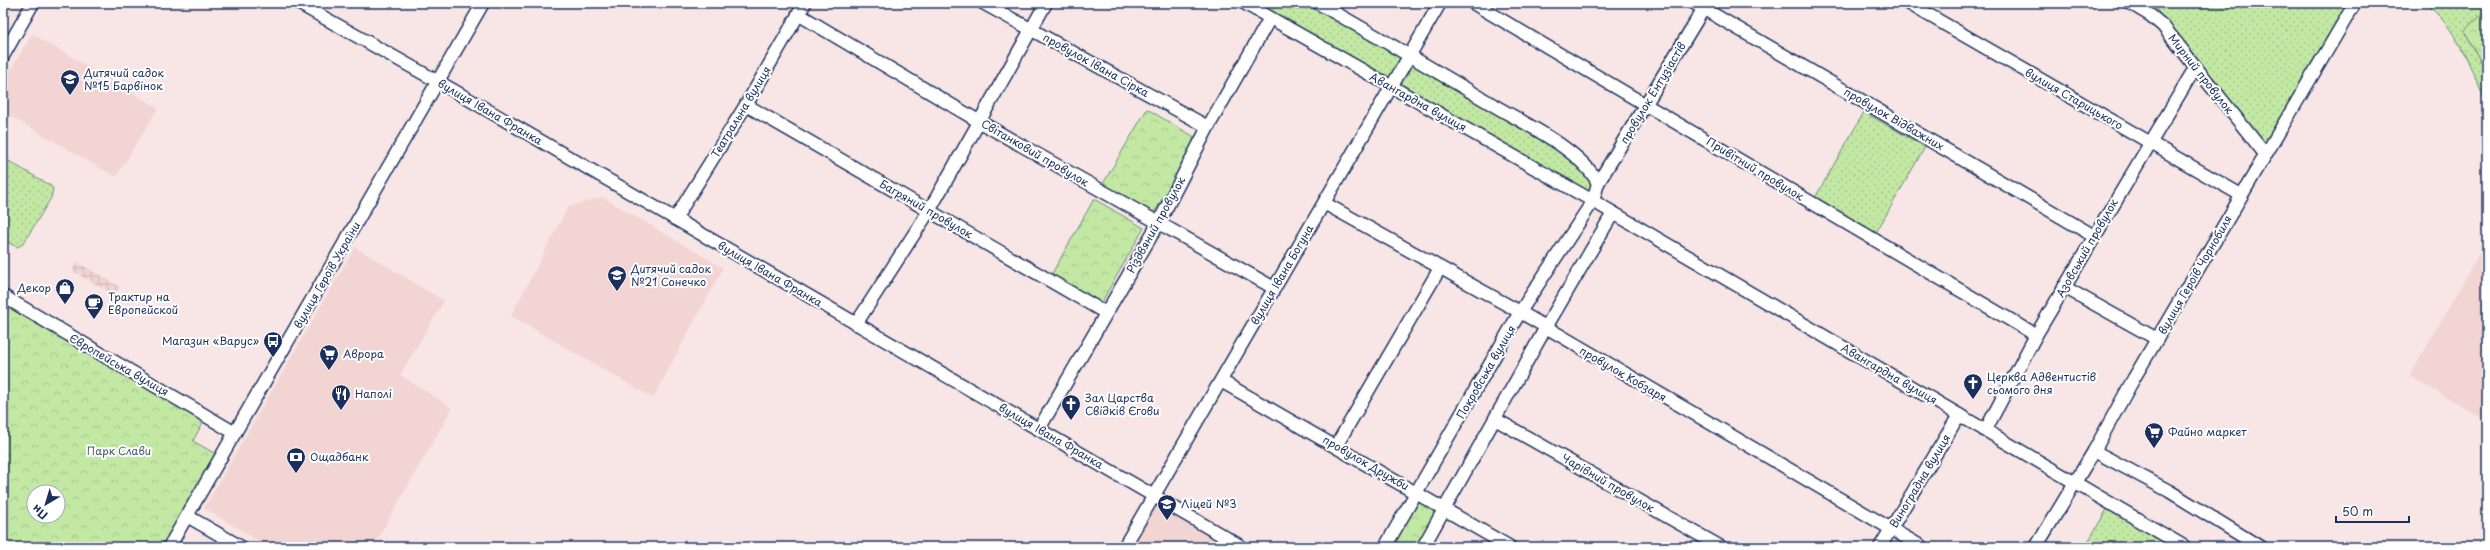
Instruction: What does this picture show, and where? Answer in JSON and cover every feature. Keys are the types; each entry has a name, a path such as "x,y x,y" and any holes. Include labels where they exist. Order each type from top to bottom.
{"street":[{"path":"3,56 33,3"},
{"name":"вулиця Івана Франка","path":"298,3 438,82 1242,547"},
{"name":"вулиця Героїв України","path":"169,547 483,3"},
{"name":"Театральна вулиця","path":"675,219 746,104 805,3"},
{"name":"провулок Івана Сірка","path":"983,3 1208,127"},
{"path":"856,324 928,211 980,122 1046,3"},
{"name":"Авангардна вулиця","path":"1244,3 1593,201 2185,547"},
{"path":"1318,3 1410,55 1556,143 1593,172 1598,183 1593,201"},
{"name":"вулиця Івана Богуна","path":"1124,547 1440,3"},
{"name":"Привітний провулок","path":"1473,3 2036,335"},
{"name":"вулиця Старицького","path":"1908,3 2241,196"},
{"name":"Мирний провулок","path":"2130,3 2155,18 2265,154"},
{"name":"вулиця Героїв Чорнобиля","path":"2036,547 2094,451 2157,339 2355,3"},
{"name":"провулок Ентузіастів","path":"1598,183 1647,105 1701,5"},
{"name":"провулок Відважних","path":"1701,5 2094,236"},
{"name":"Світанковий провулок","path":"798,14 980,122 1158,224 1274,288"},
{"name":"Різдвяний провулок","path":"1039,429 1158,224 1208,127 1270,18"},
{"name":"Азовський провулок","path":"1985,431 2036,335 2149,142 2195,68"},
{"name":"Багряний провулок","path":"746,104 1106,313"},
{"name":"Покровська вулиця","path":"1385,547 1520,312 1593,201"},
{"name":"провулок Кобзаря","path":"1324,203 1520,312 1545,329 1922,547"},
{"path":"1423,547 1545,329 1613,213"},
{"path":"1336,446 1440,268"},
{"path":"2064,287 2157,339"},
{"name":"Європейська вулиця","path":"3,296 235,433"},
{"name":"провулок Дружби","path":"1221,381 1445,508 1510,547"},
{"name":"Виноградна вулиця","path":"1880,547 1959,415"},
{"name":"Чарівний провулок","path":"1495,419 1721,547"},
{"path":"2094,451 2169,491 2260,547"},
{"path":"187,516 241,547"}],"shaded area":[{"name":"Дитячий садок №15 Барвінок","path":"32,34 158,108 116,177 3,112 3,83"},
{"name":"Дитячий садок №21 Сонечко","path":"602,197 723,268 653,398 511,316 568,207"},
{"path":"2487,240 2487,421 2410,376"},
{"path":"355,247 444,301 400,375 452,408 373,547 269,547 204,508"},
{"path":"77,262 120,287 115,295 72,271"},
{"name":"Ліцей №3","path":"1154,496 1237,547 1124,547"}],"green space":[{"path":"1244,3 1318,3 1410,55 1593,172 1593,201"},
{"path":"2153,3 2352,3 2263,148 2170,32"},
{"path":"2424,3 2487,3 2487,10 2464,31 2481,62 2487,57 2487,105 2462,49 2446,23 2436,12"},
{"path":"2487,10 2487,57 2481,62 2464,31"},
{"path":"1147,109 1198,139 1151,218 1101,187"},
{"path":"1864,112 1925,147 1873,238 1812,203"},
{"path":"7,160 51,186 53,189 51,198 23,244 17,247 3,240 3,161"},
{"path":"1094,199 1144,228 1100,305 1050,277"},
{"name":"Парк Слави","path":"3,296 206,416 193,441 221,457 169,547 3,547"},
{"path":"1412,498 1432,510 1435,515 1418,547 1384,547"},
{"path":"2110,504 2182,547 2085,547"}],"place":[{"name":"Дитячий садок №15 Барвінок","path":"70,96"},
{"name":"Дитячий садок №21 Сонечко","path":"617,292"},
{"name":"Декор","path":"65,305"},
{"name":"Трактир на Европейской","path":"94,320"},
{"name":"Магазин «Варус»","path":"273,358"},
{"name":"Аврора","path":"329,371"},
{"name":"Церква Адвентистів сьомого дня","path":"1973,400"},
{"name":"Наполі","path":"341,411"},
{"name":"Зал Царства Свідків Єгови","path":"1071,421"},
{"name":"Файно маркет","path":"2154,449"},
{"name":"Ощадбанк","path":"296,474"},
{"name":"Ліцей №3","path":"1167,521"}]}
